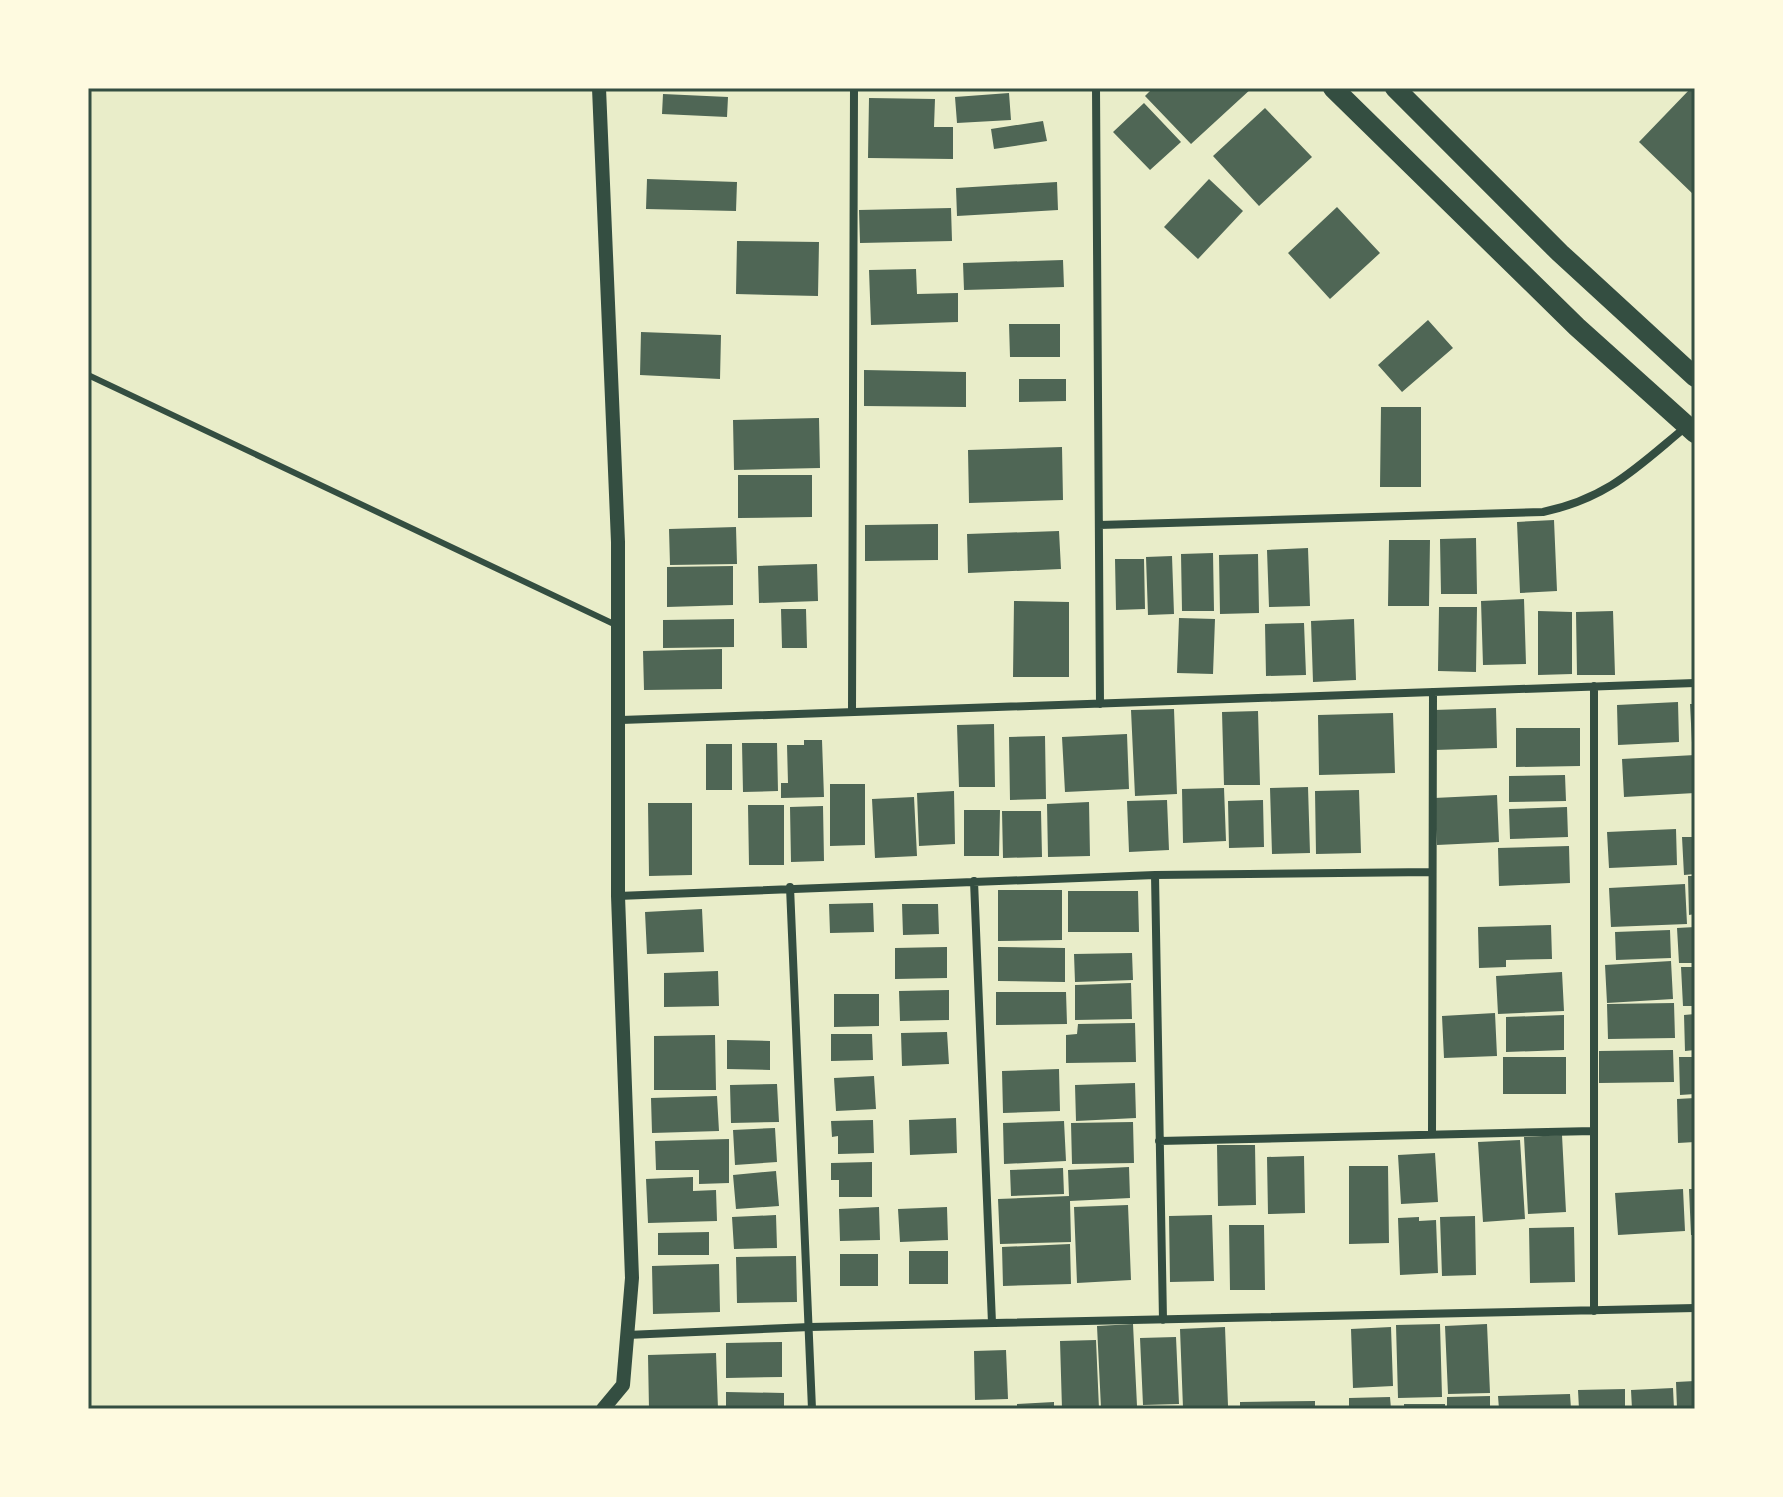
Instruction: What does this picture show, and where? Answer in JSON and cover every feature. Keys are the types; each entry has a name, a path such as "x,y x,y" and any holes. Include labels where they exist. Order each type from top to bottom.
{"main road":[{"path":"1333,88 1565,316 1691,430"},
{"path":"1395,88 1560,253 1695,377"}],"street":[{"path":"599,88 619,627 618,896 632,1278 623,1385 610,1406"},
{"path":"852,712 854,88"},
{"path":"1096,88 1100,704"},
{"path":"1099,525 1543,512 1574,506 1607,492 1691,430"},
{"path":"621,720 1695,683"},
{"path":"1594,686 1594,1311"},
{"path":"1432,1134 1433,692"},
{"path":"618,896 1155,875 1432,872"},
{"path":"1155,875 1163,1320"},
{"path":"974,881 992,1323"},
{"path":"790,887 812,1409"},
{"path":"1159,1141 1594,1131"},
{"path":"627,1335 810,1327 1695,1308"}],"lane":[{"path":"88,375 619,627"}],"building":[{"path":"1153,88 1252,88 1191,144 1145,96"},
{"path":"1691,88 1695,88 1695,196 1639,142"},
{"path":"1009,93 1011,120 957,123 955,97"},
{"path":"663,94 728,97 727,117 662,114"},
{"path":"869,98 935,99 934,127 953,127 953,159 868,158"},
{"path":"1144,103 1181,142 1150,170 1113,132"},
{"path":"1265,108 1312,157 1259,206 1213,156"},
{"path":"1043,121 1047,141 994,149 991,129"},
{"path":"647,179 737,182 736,211 646,209"},
{"path":"1209,179 1243,211 1198,259 1164,227"},
{"path":"1057,182 1058,210 957,216 956,188"},
{"path":"1337,207 1380,253 1330,299 1288,253"},
{"path":"951,208 952,241 860,243 859,210"},
{"path":"737,241 819,242 818,296 736,294"},
{"path":"1063,260 1064,287 964,290 963,263"},
{"path":"916,269 917,294 958,293 958,322 871,325 869,270"},
{"path":"1428,320 1453,348 1402,392 1378,365"},
{"path":"1009,324 1060,324 1060,357 1010,357"},
{"path":"641,332 721,335 720,379 640,375"},
{"path":"864,370 966,372 966,407 864,406"},
{"path":"1019,379 1066,379 1066,401 1019,402"},
{"path":"1381,407 1421,407 1421,487 1380,487"},
{"path":"819,418 820,468 734,470 733,420"},
{"path":"1062,447 1063,500 969,503 968,450"},
{"path":"738,475 812,475 812,517 738,518"},
{"path":"1554,520 1557,591 1520,593 1517,522"},
{"path":"938,524 938,560 865,561 865,525"},
{"path":"736,527 737,564 670,565 669,529"},
{"path":"1059,531 1061,569 968,573 967,534"},
{"path":"1476,538 1477,594 1441,594 1440,539"},
{"path":"1389,540 1430,540 1429,606 1388,606"},
{"path":"1308,548 1310,606 1269,607 1267,550"},
{"path":"1213,553 1214,611 1182,611 1181,554"},
{"path":"1258,554 1259,613 1220,614 1219,555"},
{"path":"1172,556 1174,614 1148,615 1146,557"},
{"path":"1115,559 1144,559 1145,609 1116,610"},
{"path":"817,564 818,601 759,603 758,566"},
{"path":"733,566 733,605 667,607 667,567"},
{"path":"1524,599 1526,664 1483,665 1481,601"},
{"path":"1014,601 1069,602 1069,677 1013,677"},
{"path":"1439,607 1477,607 1476,672 1438,671"},
{"path":"781,609 806,609 807,648 782,648"},
{"path":"1538,611 1572,612 1572,674 1538,675"},
{"path":"1613,611 1615,675 1577,675 1576,612"},
{"path":"1179,618 1215,619 1213,674 1177,673"},
{"path":"734,619 734,647 663,648 663,620"},
{"path":"1354,619 1356,680 1313,682 1311,621"},
{"path":"1304,623 1306,675 1266,676 1265,624"},
{"path":"722,649 722,689 644,690 643,651"},
{"path":"1678,702 1679,742 1618,745 1617,705"},
{"path":"1690,704 1695,704 1695,742 1692,743"},
{"path":"1496,708 1497,748 1435,750 1434,710"},
{"path":"1174,709 1177,794 1135,796 1131,710"},
{"path":"1258,711 1260,785 1224,785 1222,712"},
{"path":"1393,713 1395,773 1319,775 1318,715"},
{"path":"994,724 995,787 959,787 957,725"},
{"path":"1516,728 1580,728 1580,766 1516,767"},
{"path":"1127,734 1129,789 1065,792 1062,737"},
{"path":"1045,736 1046,799 1010,800 1009,737"},
{"path":"804,740 822,740 824,797 781,798 781,783 788,783 787,745 804,745"},
{"path":"742,743 777,743 778,791 743,792"},
{"path":"706,744 732,744 732,790 706,790"},
{"path":"1695,755 1695,793 1624,797 1622,759"},
{"path":"1565,775 1566,801 1509,802 1509,776"},
{"path":"830,784 865,784 865,845 830,846"},
{"path":"1308,787 1310,853 1272,854 1270,788"},
{"path":"1224,788 1226,841 1183,843 1182,789"},
{"path":"1359,790 1361,853 1316,854 1315,791"},
{"path":"954,791 955,844 919,846 917,793"},
{"path":"1497,795 1499,842 1437,845 1434,798"},
{"path":"914,797 917,856 875,858 872,799"},
{"path":"1167,800 1169,850 1129,852 1127,801"},
{"path":"1263,800 1264,847 1229,848 1228,801"},
{"path":"1089,802 1090,856 1048,857 1047,804"},
{"path":"648,803 692,803 692,875 649,876"},
{"path":"748,805 784,805 784,865 749,865"},
{"path":"823,806 824,861 791,862 790,807"},
{"path":"1567,807 1568,837 1510,839 1509,809"},
{"path":"964,810 1000,810 999,856 964,856"},
{"path":"1002,811 1041,811 1042,857 1003,858"},
{"path":"1676,829 1677,865 1609,868 1607,832"},
{"path":"1682,837 1695,837 1695,874 1684,875"},
{"path":"1569,846 1570,883 1499,886 1498,848"},
{"path":"1688,876 1695,876 1695,914 1689,915"},
{"path":"1685,884 1687,924 1611,927 1609,888"},
{"path":"998,890 1062,890 1062,940 998,941"},
{"path":"1068,891 1138,891 1139,932 1068,932"},
{"path":"873,903 874,932 830,933 829,904"},
{"path":"902,904 938,904 939,934 903,935"},
{"path":"702,909 704,952 647,954 645,912"},
{"path":"1551,925 1552,959 1506,960 1506,967 1479,968 1478,927"},
{"path":"1695,927 1695,963 1679,963 1677,928"},
{"path":"1670,930 1671,958 1616,960 1615,932"},
{"path":"947,947 947,978 895,979 895,948"},
{"path":"998,947 1065,948 1065,982 998,981"},
{"path":"1132,953 1133,980 1075,982 1074,954"},
{"path":"1671,961 1673,999 1607,1003 1605,965"},
{"path":"1681,967 1695,967 1695,1006 1683,1006"},
{"path":"718,971 719,1006 664,1007 664,973"},
{"path":"1562,972 1564,1011 1498,1014 1496,976"},
{"path":"1131,983 1132,1019 1075,1020 1075,985"},
{"path":"949,990 949,1020 900,1021 899,991"},
{"path":"996,992 1066,992 1067,1024 996,1025"},
{"path":"834,994 879,994 879,1026 834,1027"},
{"path":"1674,1003 1675,1038 1608,1039 1607,1004"},
{"path":"1495,1013 1497,1056 1444,1058 1442,1016"},
{"path":"1695,1014 1695,1050 1685,1051 1684,1015"},
{"path":"1564,1015 1564,1050 1506,1052 1506,1017"},
{"path":"1135,1023 1136,1062 1066,1063 1066,1035 1077,1034 1078,1024"},
{"path":"947,1032 949,1064 902,1066 901,1033"},
{"path":"831,1034 872,1034 873,1060 831,1061"},
{"path":"715,1035 716,1090 654,1090 654,1036"},
{"path":"727,1040 770,1041 770,1070 727,1069"},
{"path":"1673,1050 1674,1082 1599,1083 1599,1051"},
{"path":"1503,1057 1566,1057 1566,1094 1503,1094"},
{"path":"1679,1057 1695,1057 1695,1094 1680,1095"},
{"path":"1059,1069 1060,1111 1003,1113 1002,1071"},
{"path":"874,1076 876,1109 836,1111 834,1078"},
{"path":"1135,1083 1136,1118 1076,1121 1075,1085"},
{"path":"777,1084 779,1122 731,1123 730,1085"},
{"path":"717,1096 719,1131 652,1133 651,1098"},
{"path":"1695,1098 1695,1142 1678,1143 1677,1099"},
{"path":"956,1118 957,1153 910,1155 909,1120"},
{"path":"873,1120 874,1153 838,1154 838,1136 832,1137 831,1121"},
{"path":"1064,1121 1066,1161 1004,1164 1003,1123"},
{"path":"1133,1122 1134,1163 1072,1164 1071,1123"},
{"path":"775,1128 777,1162 735,1165 733,1130"},
{"path":"1562,1135 1566,1212 1528,1214 1524,1137"},
{"path":"729,1139 729,1183 699,1184 699,1170 656,1170 655,1141"},
{"path":"1520,1140 1525,1219 1483,1222 1478,1142"},
{"path":"1217,1145 1255,1145 1256,1205 1218,1206"},
{"path":"1435,1153 1438,1202 1401,1204 1398,1155"},
{"path":"1304,1156 1305,1213 1268,1214 1267,1157"},
{"path":"872,1162 872,1197 839,1197 839,1180 831,1180 831,1163"},
{"path":"1349,1166 1388,1166 1389,1243 1349,1244"},
{"path":"1129,1167 1130,1198 1070,1201 1071,1242 1000,1244 998,1199 1069,1196 1068,1170"},
{"path":"1063,1168 1064,1194 1011,1196 1010,1170"},
{"path":"776,1171 779,1206 736,1209 733,1175"},
{"path":"693,1177 693,1191 716,1190 717,1221 648,1223 646,1179"},
{"path":"1683,1189 1685,1231 1618,1235 1615,1193"},
{"path":"1689,1189 1695,1189 1695,1235 1691,1235"},
{"path":"1128,1205 1131,1280 1077,1283 1074,1207"},
{"path":"879,1207 880,1240 840,1241 839,1209"},
{"path":"947,1207 948,1240 900,1242 898,1209"},
{"path":"776,1215 777,1248 734,1249 732,1217"},
{"path":"1212,1215 1214,1281 1170,1282 1169,1216"},
{"path":"1475,1216 1476,1275 1442,1276 1440,1217"},
{"path":"1419,1217 1419,1221 1436,1220 1438,1273 1400,1275 1398,1218"},
{"path":"1229,1225 1264,1225 1265,1290 1230,1290"},
{"path":"1574,1227 1575,1282 1530,1283 1529,1228"},
{"path":"709,1232 709,1255 658,1255 658,1233"},
{"path":"1070,1244 1071,1284 1003,1286 1002,1247"},
{"path":"909,1251 948,1251 948,1284 909,1284"},
{"path":"840,1254 878,1254 878,1286 840,1286"},
{"path":"796,1256 797,1302 737,1303 736,1257"},
{"path":"719,1264 720,1312 653,1314 652,1266"},
{"path":"1133,1324 1137,1406 1101,1408 1097,1326"},
{"path":"1440,1324 1442,1397 1398,1398 1396,1325"},
{"path":"1487,1324 1490,1393 1448,1394 1445,1326"},
{"path":"1225,1327 1228,1406 1183,1408 1180,1329"},
{"path":"1391,1327 1393,1386 1353,1388 1351,1329"},
{"path":"1176,1337 1179,1404 1143,1405 1140,1338"},
{"path":"1096,1340 1099,1409 1062,1409 1060,1341"},
{"path":"782,1342 782,1377 726,1378 726,1343"},
{"path":"1006,1350 1008,1399 975,1400 974,1351"},
{"path":"716,1353 718,1409 649,1409 648,1355"},
{"path":"1695,1381 1695,1409 1677,1409 1676,1382"},
{"path":"1673,1388 1674,1409 1632,1409 1631,1390"},
{"path":"1625,1389 1625,1409 1579,1409 1578,1390"},
{"path":"726,1392 784,1393 784,1409 726,1409"},
{"path":"1570,1394 1571,1409 1499,1409 1498,1396"},
{"path":"1490,1396 1490,1409 1447,1409 1447,1397"},
{"path":"1390,1397 1391,1409 1349,1409 1349,1398"},
{"path":"1315,1401 1315,1409 1240,1409 1240,1402"},
{"path":"1054,1402 1054,1409 1017,1409 1017,1404"},
{"path":"1404,1404 1445,1404 1445,1409 1404,1409"}]}
